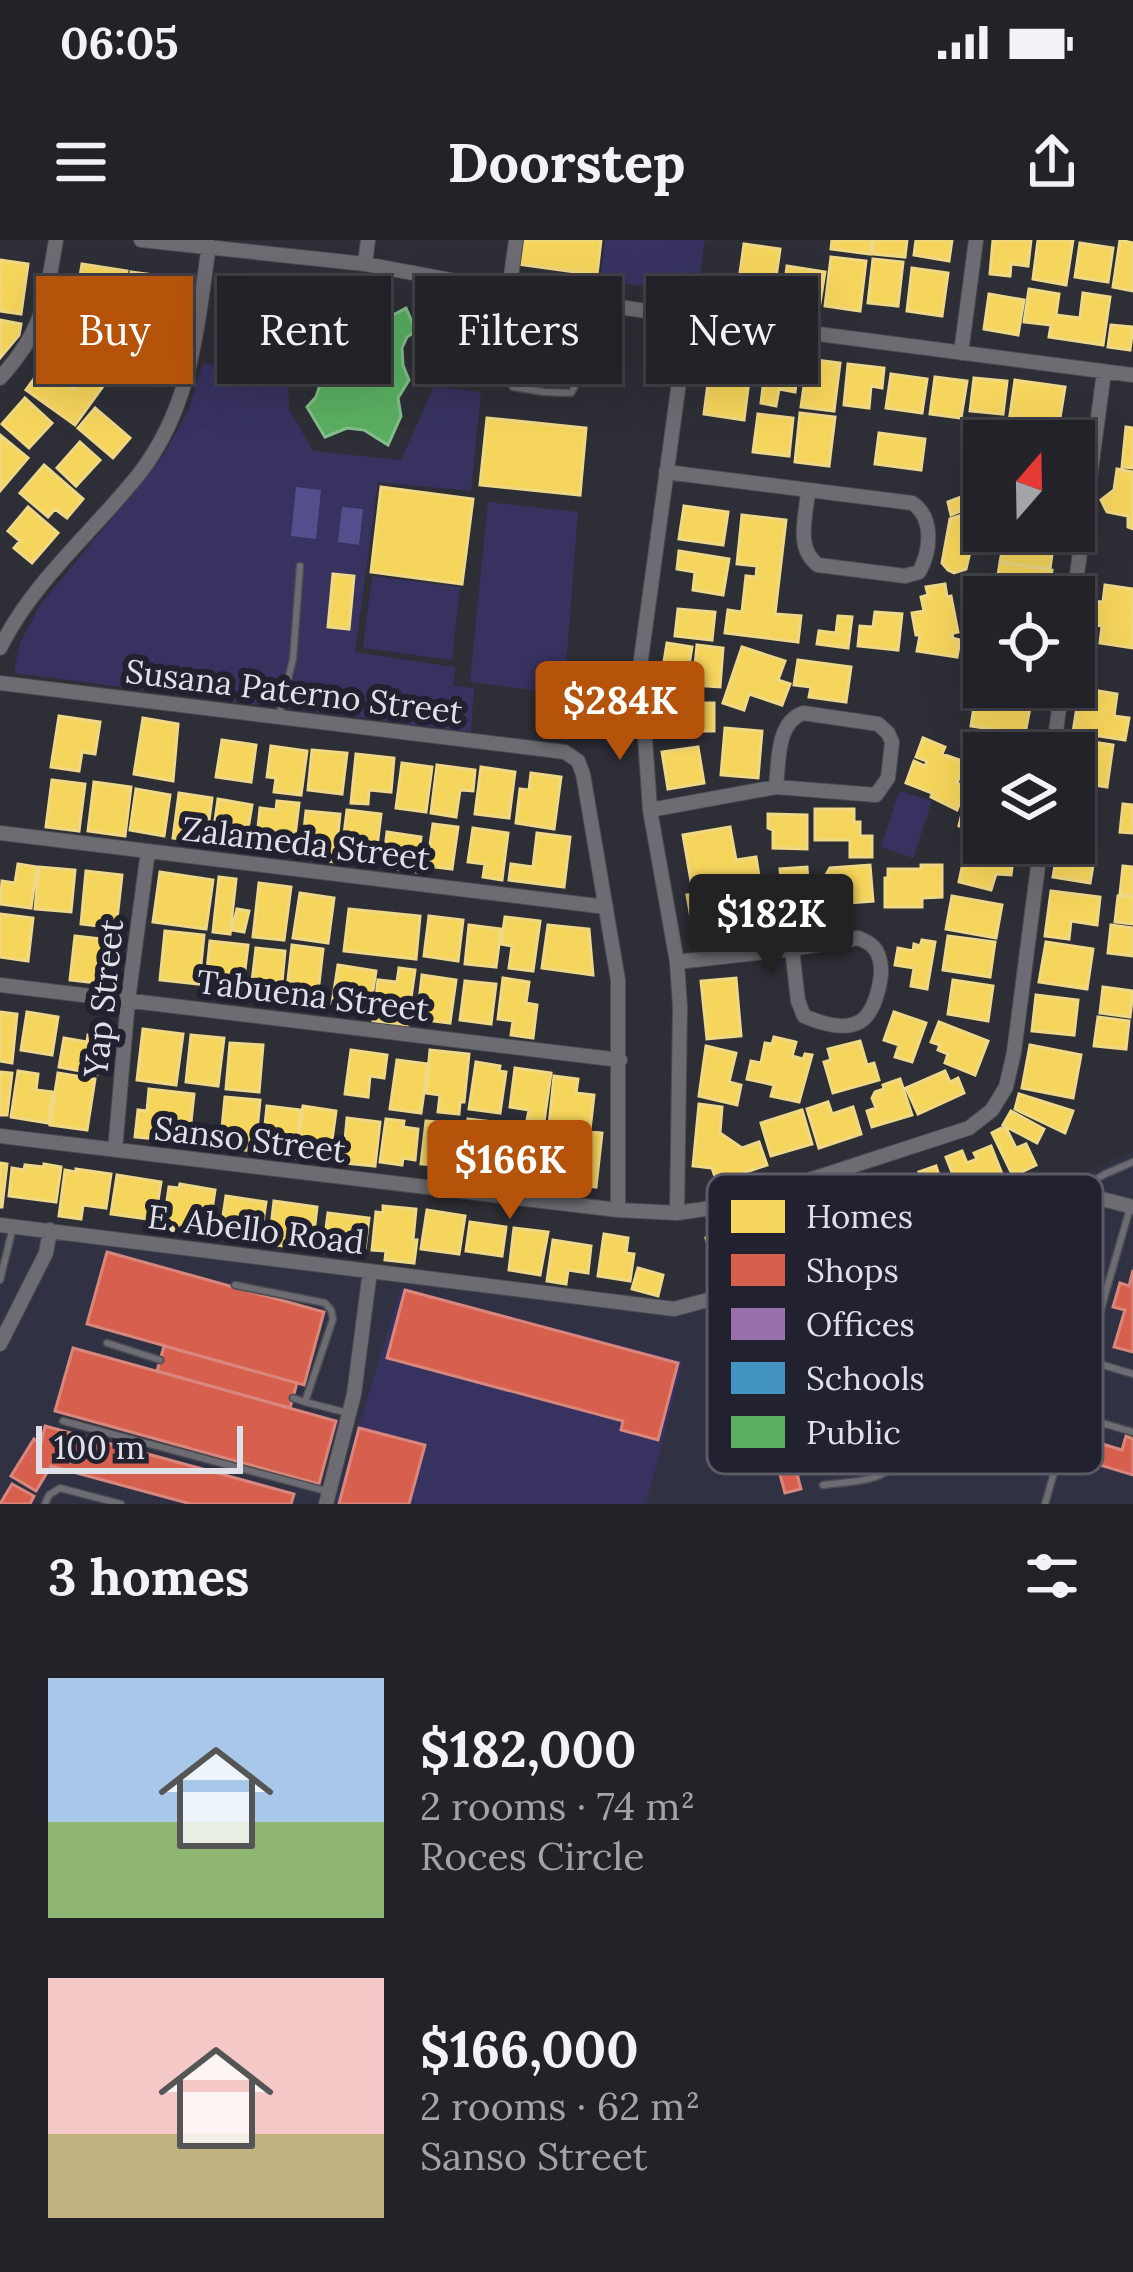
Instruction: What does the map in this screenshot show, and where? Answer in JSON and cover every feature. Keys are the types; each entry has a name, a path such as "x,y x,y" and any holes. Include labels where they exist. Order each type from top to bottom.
{"street":[{"path":"0,378 37,328 56,240"},
{"path":"141,240 209,244 429,276"},
{"path":"365,264 368,240"},
{"path":"511,276 516,240"},
{"path":"961,353 976,240"},
{"path":"0,648 34,594 141,471 176,412 191,359 209,244"},
{"path":"818,334 1133,375"},
{"path":"1077,576 1104,372"},
{"path":"677,1213 677,962 650,810 640,666 678,384"},
{"path":"665,472 912,503 920,507 928,523 919,572 905,576 811,561 803,544 808,491"},
{"name":"Susana Paterno Street","path":"0,683 565,752 578,761 583,773 606,907"},
{"path":"650,810 776,787 876,794 888,778 889,733 878,724 803,713 791,717 784,729 776,787"},
{"name":"Zalameda Street","path":"0,833 606,907"},
{"name":"Yap Street","path":"115,1150 148,851"},
{"name":"Sanso Street","path":"827,1174 969,1127 992,1110 1006,1087 1014,1052 1038,864"},
{"path":"606,907 618,980 618,1210"},
{"path":"677,962 858,938 871,944 879,956 880,970 869,1012 862,1020 839,1025 804,1016 792,949"},
{"name":"Tabuena Street","path":"0,985 620,1060"},
{"name":"Sanso Street","path":"0,1136 618,1210 677,1213 707,1209"},
{"name":"E. Abello Road","path":"7,1226 679,1308 707,1302"},
{"path":"0,1344 46,1252 50,1230"},
{"path":"328,1498 354,1394 370,1271"}],"lane":[{"path":"513,330 572,337 571,393 513,387 513,330"},
{"path":"278,717 293,659 300,566"},
{"path":"1103,1175 1133,1162"},
{"path":"1103,1303 1132,1207"},
{"path":"0,1280 7,1226"},
{"path":"235,1285 325,1303 331,1310 305,1402"},
{"path":"107,1343 160,1360"},
{"path":"1103,1365 1133,1374"},
{"path":"293,1399 349,1414"},
{"path":"63,1421 328,1498"},
{"path":"1103,1423 1133,1432"},
{"path":"823,1485 881,1474"},
{"path":"1045,1504 1054,1474"},
{"path":"45,1504 61,1488 121,1504"}],"shaded area":[{"path":"605,240 705,240 700,276 646,276 646,286 622,283 622,276 600,276"},
{"path":"203,363 217,365 217,384 288,384 289,410 313,451 401,460 434,387 481,392 471,491 378,482 355,652 455,667 454,686 474,688 471,732 14,673 20,642 40,605 162,457 188,411"},
{"path":"296,487 321,490 316,539 291,536"},
{"path":"488,502 578,512 564,694 470,682"},
{"path":"342,507 363,509 359,545 338,542"},
{"path":"372,576 460,587 452,660 363,648"},
{"path":"899,791 932,801 913,858 881,847"},
{"path":"1133,1151 1133,1504 0,1504 0,1219 672,1305 707,1294 707,1474 1103,1474 1103,1174 1080,1174"},
{"path":"401,1289 683,1361 646,1504 335,1504"}],"building: Homes":[{"path":"520,240 601,240 597,275 517,264"},
{"path":"832,240 872,240 870,254 831,249"},
{"path":"874,240 907,240 905,257 872,254"},
{"path":"916,240 952,240 949,261 914,255"},
{"path":"993,240 1031,240 1028,266 1011,264 1010,276 990,274"},
{"path":"1038,240 1073,240 1066,285 1033,279"},
{"path":"1120,240 1133,243 1133,291 1113,287"},
{"path":"1080,243 1113,248 1108,282 1075,277"},
{"path":"744,244 780,249 776,276 740,276"},
{"path":"831,257 866,261 860,311 825,306"},
{"path":"873,259 903,262 898,306 868,303"},
{"path":"0,260 28,264 21,314 0,311"},
{"path":"82,264 127,271 126,276 80,276"},
{"path":"787,266 825,272 820,303 818,276 786,276"},
{"path":"912,268 948,273 942,316 907,311"},
{"path":"1029,289 1059,294 1056,315 1080,318 1083,293 1110,297 1103,345 1049,337 1051,325 1024,322"},
{"path":"989,294 1024,300 1018,335 984,329"},
{"path":"0,320 21,324 19,335 0,358"},
{"path":"1111,325 1133,327 1130,350 1108,347"},
{"path":"818,360 840,363 834,411 801,407 804,384 818,384"},
{"path":"848,364 884,368 882,388 871,386 869,408 844,405"},
{"path":"891,374 927,379 922,413 886,408"},
{"path":"36,376 36,384 67,384 74,389 78,384 105,384 75,425 26,390"},
{"path":"935,377 967,381 961,418 930,414"},
{"path":"974,378 1007,381 1003,414 970,411"},
{"path":"1015,380 1065,387 1060,420 1009,420"},
{"path":"708,384 749,384 744,420 704,414"},
{"path":"763,384 796,384 795,392 779,389 776,406 761,403"},
{"path":"25,398 52,423 29,448 2,424"},
{"path":"95,408 130,438 113,458 78,428"},
{"path":"800,413 835,417 829,466 795,462"},
{"path":"758,414 793,418 789,456 753,452"},
{"path":"487,418 586,428 580,495 480,485"},
{"path":"1126,427 1133,428 1133,468 1122,467"},
{"path":"879,433 925,439 921,470 875,464"},
{"path":"0,435 28,458 0,491"},
{"path":"80,442 100,460 76,486 57,468"},
{"path":"44,465 83,499 67,518 55,509 48,517 20,493"},
{"path":"1117,469 1133,472 1133,529 1128,527 1128,516 1107,512 1101,500 1114,490"},
{"path":"381,487 473,499 462,584 371,572"},
{"path":"963,496 963,510 951,515 948,502"},
{"path":"684,506 728,512 723,545 679,539"},
{"path":"28,507 58,533 32,563 14,548 20,541 8,531"},
{"path":"742,515 786,520 775,614 801,616 798,642 725,633 728,610 742,612 746,576 756,577 757,566 737,564"},
{"path":"963,515 963,552 970,552 966,569 954,573 942,563 950,519"},
{"path":"679,551 729,559 723,595 693,590 695,572 677,569"},
{"path":"1002,552 1052,552 1050,569 1000,562"},
{"path":"1000,562 1052,570 1051,576 998,576"},
{"path":"333,574 354,576 349,629 328,627"},
{"path":"945,584 958,632 952,638 960,640 957,657 917,651 920,635 916,635 912,613 924,611 921,597 928,595 926,587"},
{"path":"1105,585 1133,589 1133,648 1100,643 1102,626 1095,625 1095,601 1103,602"},
{"path":"678,609 715,612 712,640 675,636"},
{"path":"875,612 902,614 898,650 858,646 860,626 873,627"},
{"path":"838,616 852,617 848,648 817,644 819,631 836,633"},
{"path":"667,643 692,647 688,671 663,668"},
{"path":"697,645 723,648 720,687 693,685"},
{"path":"742,647 785,661 778,680 790,684 782,705 749,694 744,710 723,703"},
{"path":"798,660 851,667 846,702 809,697 811,687 794,685"},
{"path":"670,687 690,687 690,703 714,703 714,731 678,731 678,717 670,717"},
{"path":"1095,690 1117,694 1114,716 1129,718 1125,740 1073,732 1077,708 1095,708"},
{"path":"974,708 1030,708 1025,732 971,726"},
{"path":"59,716 100,722 95,754 82,752 79,771 51,767"},
{"path":"143,718 178,724 173,781 134,774"},
{"path":"725,728 762,731 758,778 721,775"},
{"path":"923,738 945,747 942,754 963,761 957,783 963,786 963,795 957,810 906,783 914,761 925,766 927,761 916,757"},
{"path":"222,740 256,745 251,782 216,777"},
{"path":"1095,742 1113,745 1107,787 1095,785"},
{"path":"271,746 307,751 301,795 274,792 276,778 267,777"},
{"path":"698,747 704,783 668,789 662,752"},
{"path":"312,750 347,753 342,794 308,790"},
{"path":"356,754 394,758 391,792 369,790 368,804 351,803"},
{"path":"402,763 432,767 426,812 396,808"},
{"path":"437,765 475,770 473,791 460,790 456,817 431,813"},
{"path":"481,767 515,772 509,818 475,814"},
{"path":"531,773 561,777 554,829 516,823 520,789 529,790"},
{"path":"52,780 85,784 79,831 46,827"},
{"path":"94,782 131,787 125,836 88,831"},
{"path":"136,789 170,795 164,836 130,830"},
{"path":"179,793 212,798 206,843 173,838"},
{"path":"218,799 252,805 245,847 212,842"},
{"path":"277,801 299,803 293,852 256,848 260,808 276,810"},
{"path":"1123,804 1133,805 1133,833 1120,832"},
{"path":"815,809 854,809 860,836 872,836 872,857 850,857 850,840 815,840"},
{"path":"347,810 381,814 375,863 341,859"},
{"path":"306,811 340,814 335,862 301,859"},
{"path":"768,814 807,815 807,849 773,848"},
{"path":"433,824 458,827 452,869 427,866"},
{"path":"730,827 736,860 756,857 759,876 692,887 683,835"},
{"path":"473,828 508,833 502,880 483,877 485,864 468,862"},
{"path":"387,832 421,837 417,872 383,867"},
{"path":"537,833 570,837 564,887 509,880 511,864 533,867"},
{"path":"963,863 1012,864 1011,875 996,874 991,890 959,882"},
{"path":"18,864 37,867 31,908 0,904 2,881 15,883"},
{"path":"1055,864 1093,864 1090,883 1053,877"},
{"path":"870,865 873,901 848,903 849,913 776,919 774,892 782,892 780,869 807,867 809,898 826,897 824,878 830,868"},
{"path":"921,865 942,865 942,897 922,898 922,907 885,907 888,869 921,869"},
{"path":"1123,866 1133,867 1133,896 1120,894"},
{"path":"39,867 75,870 71,912 35,909"},
{"path":"86,871 122,875 116,928 81,924"},
{"path":"160,872 213,880 206,929 153,922"},
{"path":"219,877 236,879 230,934 213,932"},
{"path":"259,883 291,887 284,940 253,937"},
{"path":"725,889 728,911 712,913 717,943 696,947 687,895"},
{"path":"1051,891 1100,897 1097,925 1071,921 1069,939 1045,936"},
{"path":"300,893 334,898 328,943 293,938"},
{"path":"952,896 1002,905 996,938 946,929"},
{"path":"1118,896 1133,897 1133,924 1115,922"},
{"path":"237,909 249,911 244,932 232,930"},
{"path":"349,909 420,916 416,959 344,951"},
{"path":"0,914 33,918 28,961 0,957"},
{"path":"429,916 463,920 458,961 424,956"},
{"path":"505,917 540,921 533,971 509,968 512,946 501,944"},
{"path":"469,925 501,929 496,967 465,964"},
{"path":"548,925 589,929 593,975 542,968"},
{"path":"1111,925 1133,928 1133,956 1108,953"},
{"path":"165,931 204,935 199,984 160,980"},
{"path":"75,936 120,941 115,985 70,980"},
{"path":"948,936 995,942 990,977 943,970"},
{"path":"922,940 935,942 927,989 911,986 914,968 895,965 898,948 913,951 914,944 920,946"},
{"path":"210,941 248,945 242,994 205,990"},
{"path":"1046,942 1093,949 1087,989 1039,982"},
{"path":"292,945 323,949 317,1001 286,997"},
{"path":"256,948 285,951 281,993 251,990"},
{"path":"338,965 376,971 370,1010 332,1004"},
{"path":"399,968 415,970 407,1026 373,1021 378,980 397,982"},
{"path":"422,975 456,980 450,1023 417,1019"},
{"path":"503,978 529,982 526,1003 537,1005 533,1038 511,1035 513,1021 498,1019"},
{"path":"736,978 741,1036 707,1039 701,981"},
{"path":"953,980 993,986 988,1021 948,1014"},
{"path":"465,981 496,984 491,1024 460,1020"},
{"path":"1103,987 1133,991 1130,1017 1100,1013"},
{"path":"1036,995 1078,1000 1074,1035 1032,1031"},
{"path":"0,1012 17,1014 12,1063 0,1061"},
{"path":"27,1012 58,1017 52,1055 21,1050"},
{"path":"894,1012 926,1023 912,1062 895,1057 899,1045 884,1040"},
{"path":"1098,1017 1129,1021 1126,1049 1094,1046"},
{"path":"939,1022 988,1041 975,1075 945,1063 948,1054 931,1042"},
{"path":"143,1029 183,1034 176,1085 137,1080"},
{"path":"88,1035 104,1038 97,1074 59,1067 64,1038 87,1042"},
{"path":"191,1035 224,1038 218,1086 186,1082"},
{"path":"774,1037 796,1042 792,1056 812,1055 799,1102 771,1096 774,1085 747,1079 751,1061 761,1063 765,1043 772,1044"},
{"path":"860,1041 867,1065 874,1063 879,1080 833,1093 824,1062 831,1060 828,1049"},
{"path":"230,1043 263,1045 259,1092 226,1089"},
{"path":"1030,1045 1081,1055 1073,1098 1022,1088"},
{"path":"706,1046 736,1053 729,1082 741,1085 737,1105 699,1096"},
{"path":"351,1050 387,1055 384,1078 370,1076 368,1097 345,1094"},
{"path":"430,1050 469,1054 459,1114 438,1112 440,1095 426,1093"},
{"path":"397,1060 428,1064 421,1113 390,1109"},
{"path":"476,1062 500,1066 499,1071 506,1072 500,1113 469,1109"},
{"path":"515,1068 551,1073 544,1122 527,1120 529,1110 510,1107"},
{"path":"18,1071 38,1074 36,1090 53,1092 48,1123 11,1117"},
{"path":"945,1071 950,1082 958,1078 964,1093 918,1114 906,1088"},
{"path":"0,1072 12,1073 7,1115 0,1115"},
{"path":"58,1073 95,1079 87,1130 50,1125"},
{"path":"554,1076 578,1079 576,1093 594,1095 590,1130 549,1125"},
{"path":"900,1079 912,1115 872,1127 867,1111 876,1108 875,1092"},
{"path":"149,1089 194,1094 190,1131 178,1129 177,1141 135,1137 138,1110 147,1111"},
{"path":"1019,1094 1073,1111 1065,1133 1015,1109"},
{"path":"225,1097 260,1100 255,1151 220,1148"},
{"path":"828,1102 832,1114 853,1107 861,1134 819,1148 807,1109"},
{"path":"699,1104 722,1107 720,1133 742,1148 759,1142 767,1165 741,1174 714,1174 712,1168 693,1166"},
{"path":"267,1106 301,1110 295,1158 262,1154"},
{"path":"303,1106 336,1111 330,1155 297,1151"},
{"path":"802,1110 812,1144 771,1156 761,1123"},
{"path":"1011,1111 1044,1129 1037,1143 1003,1125"},
{"path":"347,1118 380,1122 375,1166 343,1163"},
{"path":"386,1119 418,1129 415,1160 403,1158 402,1165 380,1162"},
{"path":"468,1119 503,1123 496,1175 461,1170"},
{"path":"426,1121 460,1124 455,1167 421,1164"},
{"path":"1005,1126 1016,1148 1026,1144 1036,1165 1012,1174 992,1133"},
{"path":"546,1127 602,1133 596,1187 541,1181"},
{"path":"991,1146 1002,1174 953,1174 946,1157 962,1151 967,1163 977,1159 974,1153"},
{"path":"0,1163 7,1164 2,1207 0,1207"},
{"path":"936,1166 938,1174 920,1174"},
{"path":"61,1167 56,1202 9,1196 12,1168"},
{"path":"65,1170 111,1174 106,1208 83,1205 81,1219 59,1216"},
{"path":"117,1175 161,1182 155,1220 111,1214"},
{"path":"180,1184 215,1190 208,1236 163,1229 169,1187"},
{"path":"226,1196 266,1202 260,1242 220,1236"},
{"path":"274,1201 317,1207 312,1250 269,1244"},
{"path":"383,1206 416,1209 414,1263 385,1260 386,1251 372,1250 376,1212 383,1213"},
{"path":"427,1210 465,1216 459,1254 421,1249"},
{"path":"328,1213 369,1218 364,1257 323,1252"},
{"path":"470,1222 506,1227 502,1256 466,1251"},
{"path":"514,1228 548,1232 540,1275 509,1270"},
{"path":"604,1234 628,1238 626,1253 634,1254 630,1281 598,1276"},
{"path":"553,1240 591,1246 588,1273 568,1270 566,1284 547,1281"},
{"path":"638,1268 663,1275 658,1296 632,1289"}],"building: Shops":[{"path":"107,1252 324,1312 304,1385 87,1324"},
{"path":"1133,1270 1133,1352 1114,1347 1125,1310 1113,1307 1120,1283 1129,1286"},
{"path":"405,1290 678,1363 658,1440 621,1430 623,1421 387,1358"},
{"path":"164,1346 297,1383 290,1408 157,1371"},
{"path":"73,1348 336,1421 319,1484 55,1411"},
{"path":"45,1426 294,1494 291,1504 191,1504 51,1466 36,1491 11,1476 34,1439 41,1444"},
{"path":"359,1428 425,1445 409,1504 339,1504"},
{"path":"1126,1436 1133,1439 1133,1475 1103,1466 1103,1444 1122,1450"},
{"path":"780,1474 797,1474 801,1489 785,1493"},
{"path":"12,1484 34,1496 30,1504 0,1504"}],"building: Public":[{"path":"406,308 415,332 402,348 409,380 398,398 401,416 388,445 364,430 347,428 325,437 307,407 320,384 391,384 391,314"}]}
